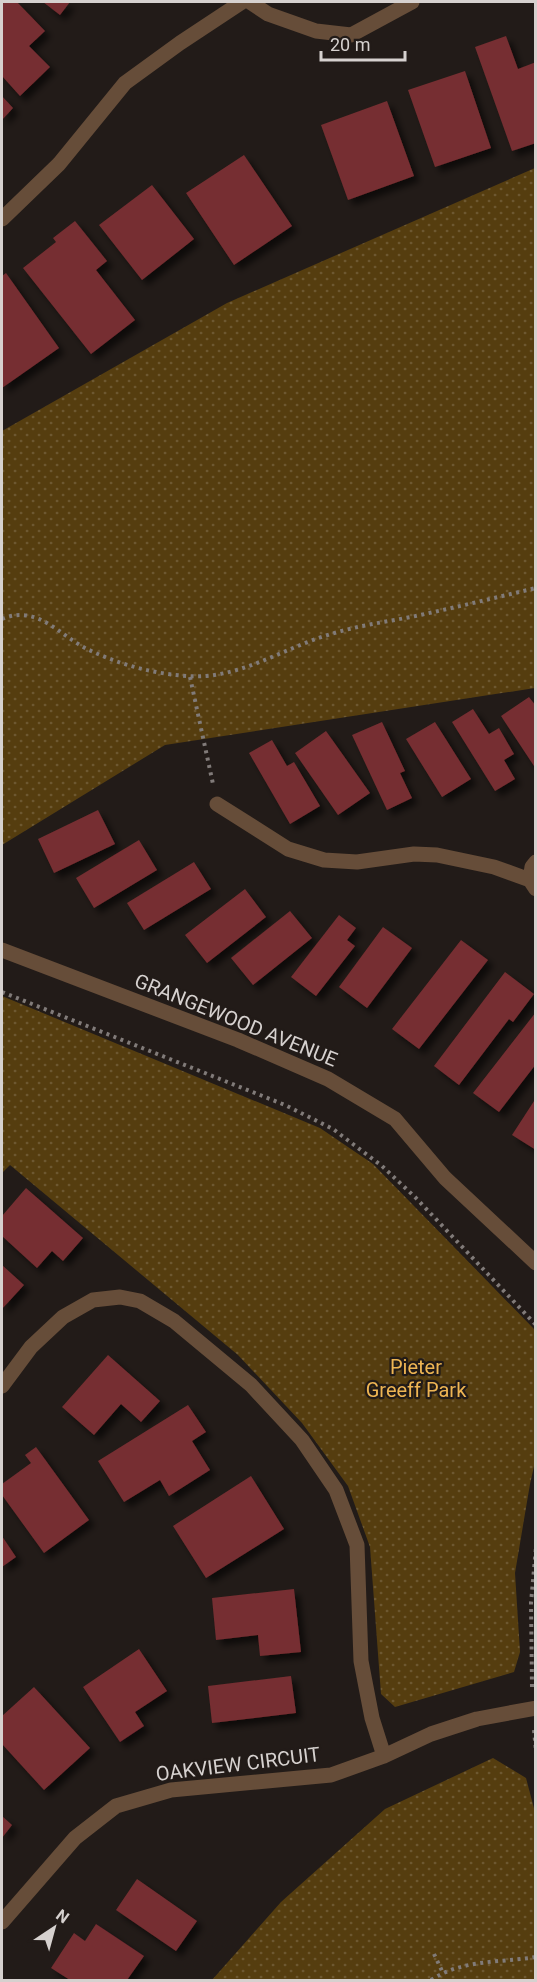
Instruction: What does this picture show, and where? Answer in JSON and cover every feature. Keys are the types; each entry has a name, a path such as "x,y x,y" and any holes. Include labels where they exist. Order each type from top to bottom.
{"street":[{"path":"2,219 59,164 125,83 242,2"},
{"path":"250,2 268,14 316,31 351,35 412,2"},
{"path":"217,804 288,849 324,860 357,862 414,854 437,855 494,867 533,884 532,867 536,862"},
{"name":"GRANGEWOOD AVENUE","path":"2,950 238,1040 328,1079 395,1119 445,1178 536,1263"},
{"path":"2,1386 31,1347 63,1317 93,1300 120,1297 140,1301 174,1321 250,1385 302,1440 336,1490 357,1545 361,1661 372,1718 384,1756"},
{"name":"OAKVIEW CIRCUIT","path":"2,1922 75,1838 116,1806 171,1790 331,1775 384,1756 430,1734 477,1719 534,1708"}],"path":[{"path":"2,619 22,614 38,617 85,648 118,662 158,673 190,677 225,675 307,641 333,633 536,588"},
{"path":"190,677 217,804"},
{"path":"2,992 285,1105 333,1129 382,1166 416,1198 536,1324"},
{"path":"536,1546 531,1615 536,1751"},
{"path":"434,1954 442,1973"},
{"path":"431,1980 461,1966 536,1957"}],"green space":[{"path":"535,168 535,688 165,745 2,845 2,431 227,303"},
{"name":"Pieter Greeff Park","path":"2,996 320,1128 373,1164 534,1329 535,1462 515,1573 520,1652 514,1672 395,1707 381,1694 370,1547 348,1486 302,1423 238,1355 10,1165 2,1173"},
{"path":"493,1758 526,1778 536,1816 535,1980 212,1980 281,1902 385,1809"}],"building":[{"path":"2,2 17,2 45,31 29,46 50,67 20,96 2,76"},
{"path":"43,2 70,2 60,15"},
{"path":"506,36 518,69 536,62 536,143 512,151 475,47"},
{"path":"465,71 491,148 435,167 408,90"},
{"path":"2,96 13,108 2,120"},
{"path":"387,101 414,176 348,200 321,125"},
{"path":"244,155 292,226 234,265 186,193"},
{"path":"152,185 194,239 142,280 99,225"},
{"path":"75,221 107,261 96,270 135,320 91,354 23,268 56,242 53,238"},
{"path":"6,273 59,348 2,388 2,276"},
{"path":"529,697 536,706 536,769 501,716"},
{"path":"473,709 489,734 499,728 514,754 504,760 515,779 495,791 452,722"},
{"path":"382,722 405,771 400,773 412,798 387,810 352,735"},
{"path":"435,722 471,779 442,797 406,739"},
{"path":"326,731 370,793 338,815 295,753"},
{"path":"272,740 287,766 294,762 320,806 290,824 249,753"},
{"path":"98,810 115,844 54,873 38,839"},
{"path":"139,840 157,870 94,908 76,878"},
{"path":"194,862 211,889 144,930 127,903"},
{"path":"245,889 266,917 207,963 185,935"},
{"path":"290,911 312,938 253,985 231,958"},
{"path":"339,915 356,928 347,940 355,946 316,996 291,977"},
{"path":"383,927 412,948 367,1008 339,987"},
{"path":"461,940 488,960 419,1049 392,1029"},
{"path":"505,972 534,994 513,1022 509,1019 459,1085 434,1066"},
{"path":"536,1012 536,1064 499,1112 473,1093"},
{"path":"536,1098 536,1150 512,1135"},
{"path":"26,1188 83,1238 63,1261 52,1251 37,1268 2,1236 2,1216"},
{"path":"2,1265 24,1285 2,1309"},
{"path":"108,1355 160,1401 141,1422 121,1404 94,1435 62,1407"},
{"path":"188,1405 206,1432 192,1441 210,1470 169,1496 160,1480 124,1502 98,1461"},
{"path":"36,1447 89,1520 44,1553 2,1495 2,1484 31,1463 25,1455"},
{"path":"251,1476 284,1529 206,1578 173,1526"},
{"path":"2,1536 16,1557 2,1567"},
{"path":"294,1589 301,1652 260,1656 258,1635 216,1640 212,1598"},
{"path":"139,1649 167,1691 135,1712 144,1726 120,1742 83,1687"},
{"path":"291,1676 296,1713 212,1723 208,1686"},
{"path":"34,1687 90,1748 44,1790 2,1744 2,1716"},
{"path":"2,1816 12,1825 2,1838"},
{"path":"137,1879 197,1921 176,1951 116,1910"},
{"path":"96,1924 144,1956 127,1980 70,1980 51,1968 74,1933 85,1941"}]}
